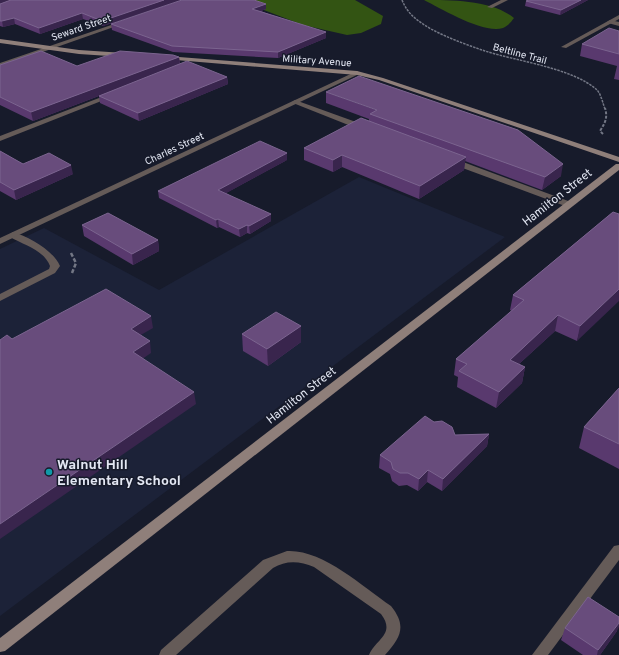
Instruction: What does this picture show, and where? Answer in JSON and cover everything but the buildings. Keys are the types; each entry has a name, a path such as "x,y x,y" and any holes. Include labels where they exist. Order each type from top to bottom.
{"street":[{"path":"490,7 505,0"},
{"path":"564,48 619,17"},
{"name":"Seward Street","path":"0,65 132,20"},
{"path":"610,22 619,24"},
{"path":"0,41 48,48 131,56"},
{"name":"Military Avenue","path":"161,58 357,73 381,79 619,160"},
{"path":"182,68 199,61"},
{"name":"Charles Street","path":"0,241 357,73"},
{"path":"0,139 116,94"},
{"path":"295,102 373,131"},
{"path":"444,158 568,204"},
{"name":"Hamilton Street","path":"0,646 568,204 619,166"},
{"path":"0,298 52,272 55,266 53,260 48,254 13,235"},
{"path":"539,655 619,550"},
{"path":"166,655 268,564 275,559 292,555 310,558 319,562 386,610 393,618 395,626 393,633 376,655"}],"path":[{"name":"Beltline Trail","path":"402,0 405,8 414,19 442,35 485,51 547,67 577,78 588,84 598,91 607,114 606,122 600,131 603,134"}],"shaded area":[{"path":"359,177 505,237 0,616 0,249 44,228 159,290"}],"green space":[{"path":"238,0 355,0 383,16 381,24 361,33 347,35 303,25"},
{"path":"424,0 447,0 484,4 505,12 514,18 503,28 495,29 485,27 463,20"}],"place":[{"name":"Walnut Hill Elementary School","path":"49,472"}]}
